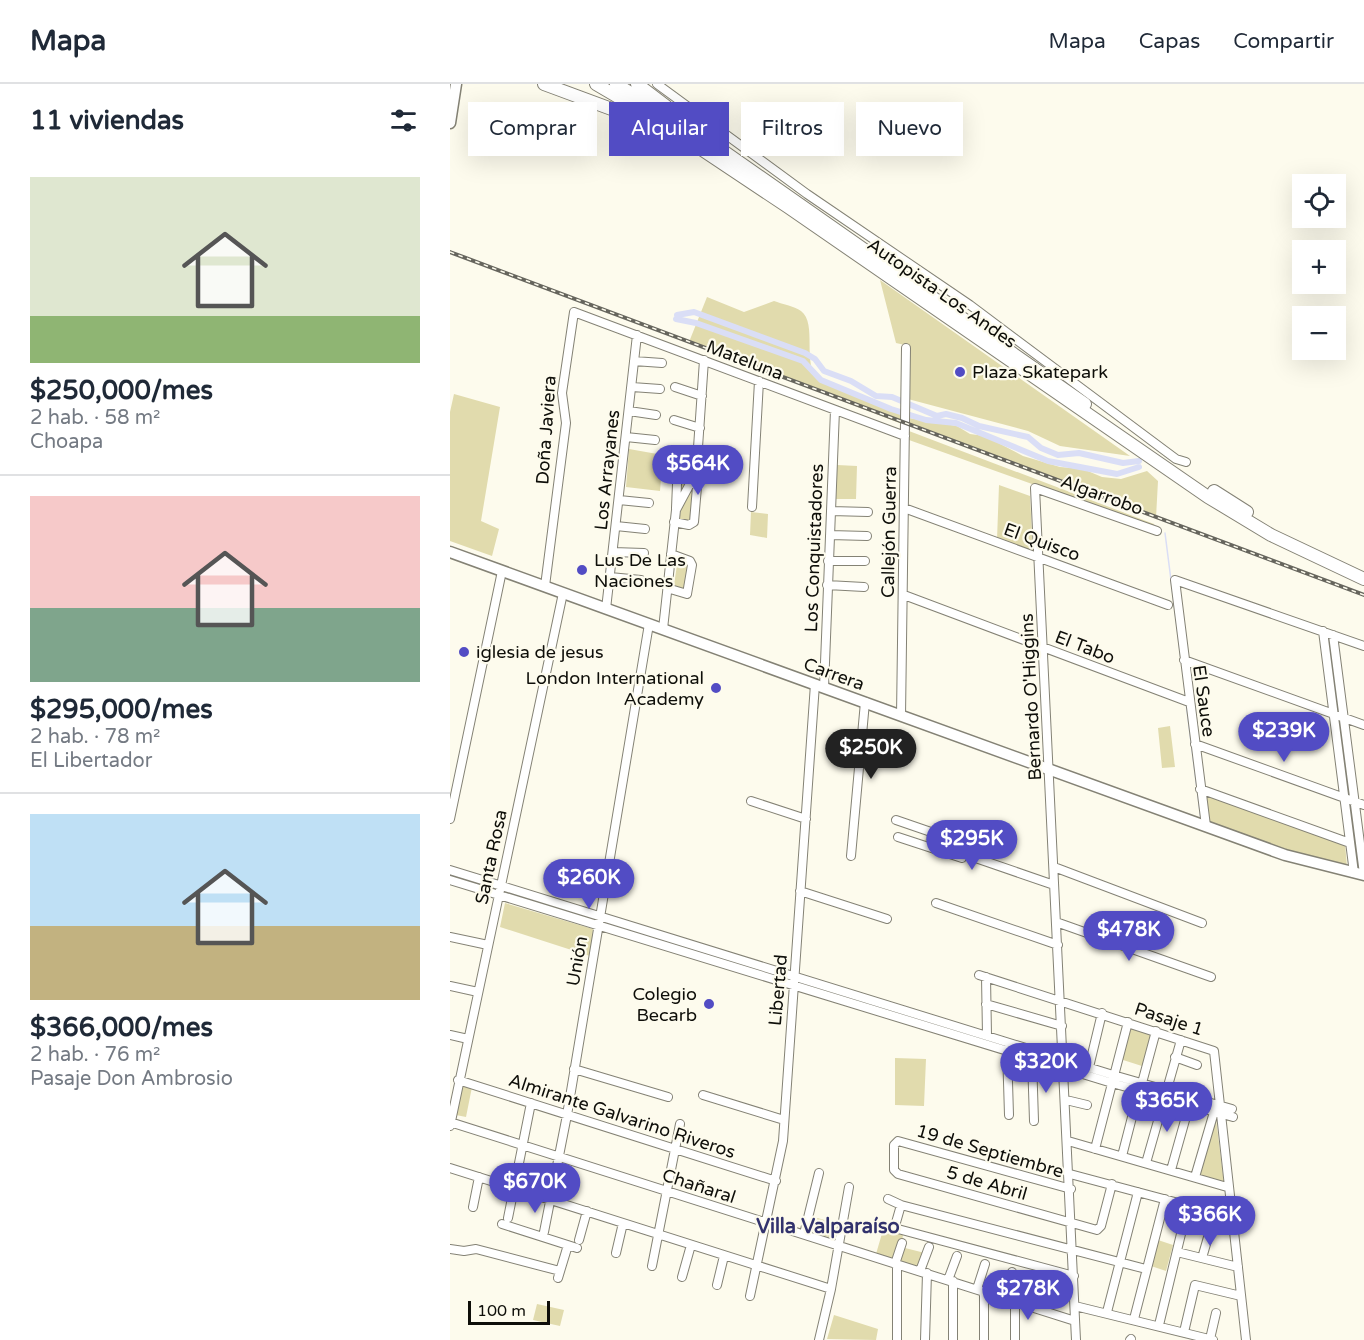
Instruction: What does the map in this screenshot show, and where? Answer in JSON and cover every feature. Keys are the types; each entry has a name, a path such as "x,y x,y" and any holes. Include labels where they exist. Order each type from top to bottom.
{"highway":[{"path":"544,84 609,109"},
{"name":"Autopista Los Andes","path":"596,84 625,102"},
{"name":"Autopista Los Andes","path":"616,84 645,102"},
{"path":"637,84 660,102"},
{"name":"Autopista Los Andes","path":"729,155 1200,483 1264,522 1364,570"},
{"name":"Autopista Los Andes","path":"711,156 1226,509 1305,552 1364,579"}],"main road":[{"path":"450,123 456,84"},
{"name":"Carrera","path":"450,552 1285,855 1360,874"}],"street":[{"path":"657,84 816,200 970,305 1176,459 1186,462"},
{"name":"Mateluna","path":"574,312 905,436"},
{"name":"Doña Javiera","path":"545,586 566,423 562,393 574,312"},
{"name":"Los Arrayanes","path":"606,609 637,335"},
{"name":"Callejón Guerra","path":"902,716 906,348"},
{"path":"676,510 692,480 697,462 704,360"},
{"path":"634,361 662,363"},
{"path":"752,507 759,381"},
{"path":"632,387 660,389"},
{"path":"675,387 702,396"},
{"name":"Los Conquistadores","path":"820,686 835,410"},
{"path":"629,411 656,415"},
{"path":"674,420 700,428"},
{"path":"626,437 655,440"},
{"path":"663,629 676,510 678,460 682,456 697,462"},
{"path":"674,522 689,525 694,522 697,487 692,480"},
{"name":"Algarrobo","path":"1040,556 1035,488 1157,531"},
{"path":"619,500 649,503"},
{"name":"El Quisco","path":"904,508 1040,556 1168,605"},
{"path":"831,511 868,512"},
{"path":"616,526 645,529"},
{"path":"830,535 867,536"},
{"path":"613,552 644,554"},
{"path":"667,588 687,594 692,565 690,561 671,554"},
{"name":"Bernardo O'Higgins","path":"1040,556 1054,885 1071,1189 1076,1340"},
{"path":"828,561 865,561"},
{"path":"450,819 502,571"},
{"path":"610,578 641,580"},
{"name":"El Sauce","path":"1206,826 1175,580 1323,631"},
{"path":"827,585 864,587"},
{"name":"Santa Rosa","path":"450,1124 563,593"},
{"name":"El Tabo","path":"904,595 1189,702"},
{"name":"Unión","path":"544,1232 567,1114 649,624"},
{"path":"1360,874 1350,843 1323,631 1364,646"},
{"path":"1333,635 1355,802 1360,874"},
{"path":"1184,660 1364,725"},
{"name":"Libertad","path":"750,1296 776,1181 784,1120 800,891 820,686"},
{"path":"851,856 865,702"},
{"path":"1195,744 1364,805"},
{"path":"1200,789 1350,843"},
{"path":"752,801 806,819"},
{"path":"896,820 960,842 964,854"},
{"path":"898,837 962,858 964,854"},
{"path":"964,854 1054,885"},
{"path":"1054,867 1202,923"},
{"path":"450,870 601,915 1032,1058 1089,1067 1113,1079"},
{"path":"450,880 987,1035 1113,1079 1218,1111"},
{"path":"800,891 887,919"},
{"path":"936,903 1058,945"},
{"path":"1056,922 1211,977"},
{"path":"450,937 488,945"},
{"name":"Pasaje 1","path":"986,1004 983,976 1214,1051 1218,1111"},
{"path":"450,986 478,992"},
{"path":"987,1035 986,1004 1062,1026"},
{"path":"1089,1067 1102,1013"},
{"path":"1095,1149 1128,1022"},
{"path":"1122,1156 1156,1031"},
{"path":"450,1035 468,1039"},
{"path":"1146,1163 1180,1040"},
{"path":"1007,1049 1010,1115"},
{"path":"1175,1057 1197,1065"},
{"path":"1032,1058 1034,1121"},
{"path":"574,1069 668,1097"},
{"name":"Almirante Galvarino Riveros","path":"458,1080 776,1181"},
{"path":"1165,1093 1189,1106 1232,1113"},
{"path":"703,1095 784,1120"},
{"path":"1066,1100 1087,1105"},
{"path":"531,1103 514,1189 505,1221 568,1245 578,1244 587,1211"},
{"path":"1171,1170 1189,1106"},
{"path":"1195,1177 1218,1111"},
{"path":"1218,1111 1246,1340"},
{"name":"Chañaral","path":"450,1124 559,1156 1075,1321"},
{"path":"651,1266 680,1124"},
{"name":"19 de Septiembre","path":"895,1172 894,1145 898,1141 1071,1189"},
{"path":"1068,1141 1227,1187"},
{"path":"450,1168 831,1289"},
{"name":"5 de Abril","path":"895,1172 1097,1230 1100,1228 1112,1184"},
{"path":"804,1234 819,1173"},
{"path":"1070,1174 1231,1217"},
{"path":"473,1207 479,1177"},
{"path":"819,1340 840,1245 849,1187"},
{"path":"1107,1312 1138,1192"},
{"path":"888,1198 901,1205 1146,1269"},
{"path":"1134,1319 1165,1199"},
{"path":"901,1205 895,1226 898,1229 1074,1276"},
{"path":"1159,1325 1188,1205"},
{"path":"1202,1258 1215,1213"},
{"path":"615,1253 622,1223"},
{"path":"897,1340 896,1264 902,1243"},
{"path":"450,1248 464,1251 476,1249 559,1274 568,1245"},
{"path":"682,1278 691,1245"},
{"path":"925,1340 923,1272 929,1247"},
{"path":"1177,1252 1238,1267"},
{"path":"717,1285 724,1256"},
{"path":"953,1340 950,1280 957,1256"},
{"path":"984,1340 981,1290 985,1264"},
{"path":"1003,1298 1012,1272"},
{"path":"1031,1307 1040,1279"},
{"path":"1184,1332 1195,1285 1241,1296"},
{"path":"1015,1302 1015,1340"},
{"path":"1075,1306 1107,1312 1212,1340 1216,1313"}],"shaded area":[{"name":"Plaza Skatepark","path":"880,280 1130,456 1060,446 1028,431 908,399 909,346 896,343"},
{"path":"707,297 744,312 774,301 801,311 808,325 811,365 819,381 902,415 902,424 689,342"},
{"path":"454,394 500,407 481,521 499,529 492,556 450,541 450,412"},
{"path":"909,418 957,426 970,434 985,436 1023,456 1060,467 1083,469 1102,477 1121,479 1147,471 1158,481 1156,518 909,424"},
{"path":"909,431 1154,524 1155,528 909,440"},
{"path":"629,449 663,455 660,491 626,487"},
{"path":"682,460 694,464 691,480 679,500"},
{"path":"837,465 857,466 856,499 836,499"},
{"path":"999,485 1030,496 1033,552 997,540"},
{"path":"693,486 691,523 679,520 682,506"},
{"path":"751,512 768,514 767,538 750,535"},
{"path":"678,558 690,563 686,590 674,585"},
{"path":"1170,726 1175,767 1162,768 1158,728"},
{"path":"1205,792 1345,843 1347,867 1280,850 1210,825"},
{"path":"928,832 959,842 961,856 924,844"},
{"path":"505,903 593,929 590,956 500,927"},
{"path":"1130,1024 1154,1033 1145,1067 1120,1059"},
{"path":"895,1058 926,1059 924,1106 895,1105"},
{"path":"462,1084 472,1087 466,1117 456,1115"},
{"path":"1216,1119 1224,1183 1199,1175"},
{"path":"814,1217 835,1223 832,1238 810,1231"},
{"path":"883,1230 903,1235 901,1247 925,1253 919,1268 876,1254"},
{"path":"1158,1240 1173,1245 1166,1271 1151,1266"},
{"path":"537,1304 564,1310 560,1326 533,1320"},
{"path":"834,1315 878,1329 876,1340 827,1339"}],"waterway":[{"path":"677,315 694,312 805,353 815,359 824,371 851,381 876,396 892,397 937,416 946,414 979,426 1028,437 1041,448 1058,455 1079,453 1123,463 1139,461"},
{"path":"676,319 696,323 803,361 821,380 891,409 926,420 956,423 1048,461 1117,474 1139,467"},
{"path":"1165,533 1186,698"},
{"path":"1186,703 1201,820"}],"railway":[{"path":"450,252 1364,595"}],"place":[{"name":"Plaza Skatepark","path":"960,372"},
{"name":"Lus De Las Naciones","path":"582,570"},
{"name":"iglesia de jesus","path":"464,652"},
{"name":"London International Academy","path":"716,688"},
{"name":"Colegio Becarb","path":"709,1004"}],"district":[{"name":"Villa Valparaíso","path":"828,1226"}]}
